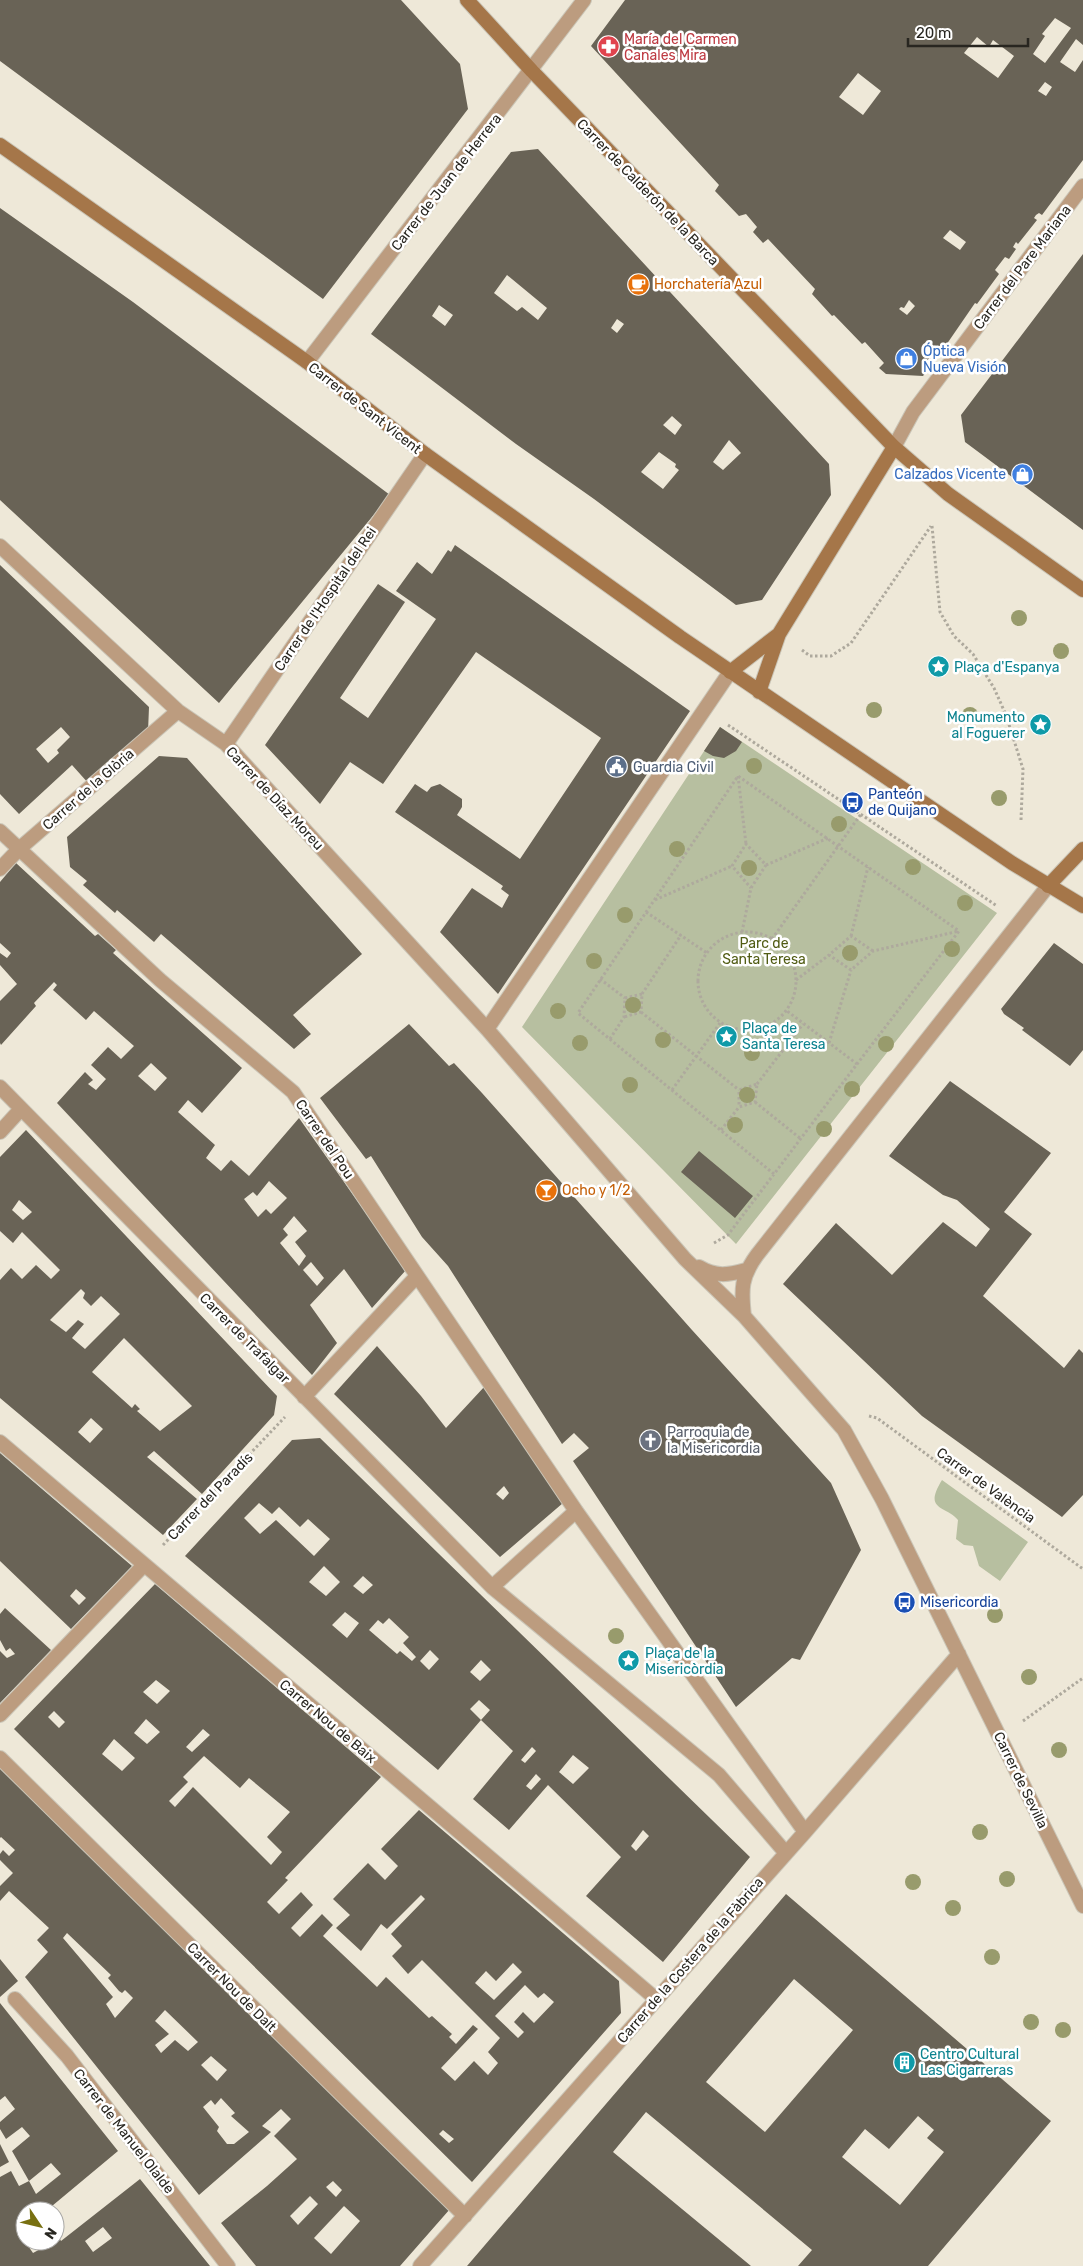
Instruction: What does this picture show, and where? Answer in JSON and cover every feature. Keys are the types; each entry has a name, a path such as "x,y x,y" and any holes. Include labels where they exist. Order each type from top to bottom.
{"main road":[{"name":"Carrer de Calderón de la Barca","path":"467,0 532,71 894,447"},
{"name":"Carrer de Sant Vicent","path":"0,145 307,362 425,454 730,672"},
{"path":"759,692 779,634 894,447 948,494 1082,588"},
{"path":"779,634 730,672 1048,886 1083,906"},
{"path":"1048,886 1083,849"}],"street":[{"name":"Carrer de Juan de Herrera","path":"307,362 532,71 584,0"},
{"name":"Carrer del Pare Mariana","path":"894,447 914,412 1083,186"},
{"name":"Carrer de l'Hospital del Rei","path":"226,744 425,454"},
{"name":"Carrer de Díaz Moreu","path":"0,546 178,711 226,744 487,1029"},
{"path":"730,672 487,1029 685,1259 744,1316"},
{"name":"Carrer de la Glòria","path":"0,869 19,850 178,711"},
{"name":"Carrer del Pou","path":"0,831 160,980 293,1092 576,1511"},
{"path":"744,1316 741,1290 746,1270 1048,886"},
{"name":"Carrer de Trafalgar","path":"0,1087 492,1587"},
{"path":"0,1132 20,1109"},
{"path":"685,1259 710,1273 724,1276 746,1270"},
{"path":"304,1397 417,1276"},
{"name":"Carrer de Sevilla","path":"744,1316 844,1430 854,1446 1083,1906"},
{"name":"Carrer Nou de Baix","path":"0,1442 656,1999"},
{"path":"785,1852 719,1775 492,1587 576,1511 805,1832"},
{"path":"0,1715 144,1565"},
{"name":"Carrer de la Costera de la Fàbrica","path":"420,2266 785,1852 805,1832 959,1654"},
{"name":"Carrer Nou de Dalt","path":"0,1758 465,2216"},
{"name":"Carrer de Manuel Olalde","path":"15,1999 67,2056 228,2266"}],"path":[{"path":"779,634 810,656 831,656 851,643 932,526 940,612 954,636 973,654 994,688 1006,715 1023,769 1021,820"},
{"path":"703,712 721,720 996,904 1016,926"},
{"path":"738,776 959,930"},
{"path":"738,776 746,844 766,865"},
{"path":"738,776 578,1013 774,1174"},
{"path":"772,938 862,814"},
{"path":"742,932 751,888 766,865 828,838"},
{"path":"654,900 732,866 746,844"},
{"path":"732,866 751,888"},
{"path":"796,981 851,936 868,867"},
{"path":"646,912 707,952"},
{"path":"829,1043 851,970 873,951 959,930"},
{"path":"728,1235 959,930"},
{"path":"752,932 772,938 788,953 796,971 796,992 787,1011 771,1025 751,1031 731,1029 713,1018 700,1001 697,981 701,961 714,944 732,934 752,932"},
{"path":"641,1012 642,994 681,935"},
{"path":"851,936 873,951"},
{"path":"829,955 851,970"},
{"path":"600,979 625,998"},
{"path":"625,998 642,994"},
{"path":"610,1039 624,1017 625,998"},
{"path":"787,1011 858,1064"},
{"path":"624,1017 641,1012"},
{"path":"641,1012 739,1090"},
{"path":"672,1090 720,1023"},
{"path":"739,1090 756,1084 803,1024"},
{"path":"755,1102 756,1084"},
{"path":"738,1108 739,1090"},
{"path":"755,1102 801,1139"},
{"path":"721,1130 738,1108 755,1102"},
{"name":"Carrer del Paradís","path":"144,1565 304,1397"},
{"name":"Carrer de València","path":"877,1418 1083,1569"},
{"path":"1023,1721 1083,1678"}],"green space":[{"name":"Parc de Santa Teresa","path":"720,727 997,913 736,1244 522,1027"},
{"path":"942,1480 1028,1542 1000,1581 979,1566 973,1546 964,1545 956,1539 958,1520 935,1502 937,1490"}],"building":[{"path":"0,0 401,0 460,64 468,109 323,299 0,61"},
{"path":"625,0 1083,0 1083,45 1076,39 1060,62 1075,72 1083,60 1083,160 1042,215 1039,213 1036,215 1034,218 1037,220 1018,244 1016,242 1013,247 1016,249 1009,259 1005,257 995,270 999,274 977,304 975,303 942,351 937,347 925,364 929,368 923,376 886,374 879,368 884,363 865,342 862,344 834,315 832,316 812,294 815,289 768,239 763,243 753,232 757,227 746,214 739,216 715,191 719,185 591,46","holes":["1055,18 1071,28 1045,63 1033,54 1045,36 1042,34","977,37 989,47 993,40 1014,56 998,78 964,53","858,73 881,91 863,115 839,97","1045,82 1052,87 1046,96 1038,91","950,230 966,242 960,250 943,238","909,300 915,306 907,315 899,309 901,307 904,308"]},
{"path":"538,149 829,464 831,495 762,600 736,605 594,499 516,444 371,334 511,152","holes":["507,275 547,308 538,320 522,307 517,311 494,293","439,305 453,315 445,326 432,316","617,319 624,324 617,333 611,328","672,416 682,425 675,435 663,425","729,440 741,453 723,470 713,462","659,452 676,464 675,467 679,470 663,489 641,472"]},
{"path":"0,208 133,302 390,495 219,703 0,500"},
{"path":"1083,254 1083,530 965,442 961,415"},
{"name":"Guardia Civil","path":"455,545 690,711 498,994 440,932 472,888 502,908 509,895 501,889 503,886 395,812 415,784 427,792 431,787 440,784 462,799 462,807 457,815 520,859 601,738 476,652 383,784 350,762 320,804 265,745 378,584 405,602 340,698 368,718 436,619 396,591 417,562 432,574 448,550 451,552"},
{"path":"0,565 149,707 148,732 89,784 72,765 19,814 0,794","holes":["61,727 70,737 57,750 59,753 48,763 36,749"]},
{"path":"720,727 742,742 736,751 724,758 713,756 704,751"},
{"path":"159,756 187,758 362,954 293,1015 311,1034 294,1049 161,934 154,942 117,910 115,913 83,885 87,881 70,867 67,837"},
{"path":"16,863 95,936 98,934 116,950 113,953 242,1068 202,1113 188,1100 178,1112 215,1145 206,1158 221,1171 231,1160 249,1176 299,1118 406,1270 372,1308 344,1269 310,1305 337,1343 312,1375 57,1103 85,1072 93,1080 88,1084 96,1090 106,1079 91,1065 108,1047 121,1059 134,1046 94,1011 86,1020 53,990 57,985 54,982 34,1003 36,1006 1,1045 0,1001 17,984 0,965 0,953 7,958 11,953 0,943 0,882","holes":["151,1063 167,1078 155,1091 138,1076","269,1181 287,1198 271,1214 266,1209 258,1217 244,1199 253,1192 257,1196","294,1216 307,1231 295,1242 306,1256 299,1266 280,1243 288,1235 283,1229","311,1262 324,1278 317,1286 303,1270"]},
{"path":"1054,943 1083,964 1083,1050 1070,1066 1022,1030 1024,1028 1004,1014 1001,1009"},
{"path":"409,1024 449,1066 454,1063 482,1093 692,1330 831,1483 861,1550 800,1660 792,1658 736,1707 573,1461 589,1448 574,1433 562,1444 448,1266 422,1237 371,1156 366,1159 320,1098"},
{"path":"950,1081 1051,1153 1004,1212 1032,1234 983,1296 1064,1368 1079,1349 1083,1353 1083,1495 1062,1517 922,1416 783,1284 836,1223 892,1275 943,1222 976,1247 990,1229 957,1200 943,1195 889,1156"},
{"path":"26,1130 277,1396 274,1415 202,1494 154,1451 147,1457 197,1499 163,1535 0,1398 0,1280 11,1268 22,1279 36,1265 51,1279 60,1270 22,1232 13,1243 0,1231 0,1157","holes":["19,1200 32,1212 23,1220 12,1210","81,1289 85,1293 83,1298 91,1306 101,1296 120,1314 85,1349 72,1338 84,1324 78,1320 66,1332 50,1320","124,1338 192,1406 160,1431 137,1411 140,1409 135,1404 132,1408 92,1372","91,1418 103,1429 90,1443 78,1432"]},
{"path":"699,1151 753,1196 735,1218 681,1172"},
{"path":"377,1346 446,1428 485,1386 563,1503 500,1557 334,1394","holes":["504,1486 509,1493 503,1500 496,1494"]},
{"path":"320,1438 750,1857 663,1962 586,1896 621,1857 548,1785 509,1830 473,1799 513,1751 481,1720 438,1770 185,1556 292,1440","holes":["259,1503 272,1514 279,1507 300,1527 308,1519 330,1539 314,1556 276,1520 260,1534 244,1518","324,1566 340,1582 326,1596 309,1582","363,1576 373,1585 363,1594 353,1586","345,1612 359,1623 347,1638 332,1625","389,1618 409,1637 403,1643 416,1657 412,1661 400,1651 397,1654 369,1630 378,1620 383,1624","430,1650 439,1659 429,1670 420,1661","481,1660 491,1670 480,1681 470,1672","479,1700 490,1710 481,1720 470,1709","532,1747 536,1751 525,1763 521,1760","573,1755 589,1768 573,1784 559,1772","536,1774 541,1779 531,1790 526,1786","643,1830 649,1836 636,1851 631,1846"]},
{"path":"0,1453 132,1566 71,1629 0,1561","holes":["76,1589 86,1598 79,1605 70,1596"]},
{"path":"155,1584 381,1777 285,1878 288,1880 267,1902 279,1914 301,1892 313,1905 291,1928 300,1937 322,1914 333,1925 323,1936 377,1987 386,1977 429,2018 432,2016 452,2034 449,2037 456,2044 473,2025 478,2029 441,2068 455,2081 474,2061 488,2075 498,2063 488,2052 500,2038 422,1960 408,1974 392,1956 402,1946 391,1934 425,1899 421,1895 387,1929 381,1924 361,1951 336,1928 350,1915 333,1899 368,1863 385,1880 398,1866 381,1849 419,1810 619,1981 621,2013 472,2182 14,1729","holes":["156,1680 170,1691 157,1704 143,1692","54,1711 65,1722 59,1728 48,1717","146,1719 160,1732 147,1744 134,1733","203,1729 210,1735 192,1752 186,1747","114,1739 135,1758 122,1771 102,1754","204,1756 240,1788 249,1778 290,1812 267,1837 282,1852 271,1865 193,1787 175,1807 169,1801 188,1782 183,1777","513,1963 522,1972 494,2000 475,1983 486,1971 496,1981","525,1985 538,1998 544,1993 554,2002 534,2023 523,2012 514,2022 524,2032 518,2038 495,2016","443,2130 454,2139 449,2143 439,2134"]},
{"path":"5,1608 51,1650 0,1703 0,1651 7,1658 15,1654 10,1648 6,1651 0,1640 0,1614"},
{"path":"0,1764 450,2209 400,2266 256,2266 221,2223 297,2159 274,2136 291,2119 281,2109 262,2126 271,2132 199,2195 25,1977 48,1952 37,1940 49,1928 9,1891 0,1901 0,1886 13,1873 0,1860 0,1854 3,1850 9,1856 15,1850 0,1838","holes":["67,1933 111,1975 108,1978 119,1991 122,1993 125,1990 133,1998 115,2018 106,2004 113,1997 63,1938","165,2010 198,2042 188,2051 175,2040 161,2053 155,2045 169,2034 155,2021","211,2056 227,2070 217,2081 201,2065","221,2098 235,2113 231,2116 249,2132 234,2144 227,2144 217,2131 219,2127 203,2107 211,2100 215,2105","333,2181 342,2190 336,2197 326,2187","310,2196 318,2204 298,2225 290,2216","344,2206 360,2221 331,2254 314,2238"]},
{"name":"Centro Cultural Las Cigarreras","path":"786,1894 1051,2121 928,2266 798,2266 812,2250 646,2112 613,2152 751,2266 467,2266","holes":["794,1979 853,2030 765,2132 706,2082","918,2116 934,2130 927,2138 944,2152 900,2205 842,2157 865,2129 889,2149"]},
{"path":"0,1959 18,1981 0,1997"},
{"path":"0,2003 118,2151 58,2201 15,2201 15,2251 32,2251 33,2253 37,2251 65,2251 65,2238 140,2179 210,2266 0,2266 0,2177 11,2171 19,2186 29,2181 12,2151 30,2136 22,2127 6,2139 0,2129 0,2122 15,2109 5,2096 0,2100","holes":["51,2163 61,2174 36,2194 29,2181","103,2227 112,2238 93,2252 85,2241"]},
{"path":"0,2144 9,2162 0,2167"}],"place":[{"name":"María del Carmen Canales Mira","path":"608,47"},
{"name":"Horchatería Azul","path":"638,284"},
{"name":"Óptica Nueva Visión","path":"907,359"},
{"name":"Calzados Vicente","path":"1022,474"},
{"name":"Plaça d'Espanya","path":"938,667"},
{"name":"Monumento al Foguerer","path":"1041,725"},
{"name":"Guardia Civil","path":"617,767"},
{"name":"Panteón de Quijano","path":"852,802"},
{"name":"Plaça de Santa Teresa","path":"726,1036"},
{"name":"Ocho y 1/2","path":"546,1190"},
{"name":"Parroquia de la Misericordia","path":"651,1440"},
{"name":"Misericordia","path":"904,1602"},
{"name":"Plaça de la Misericòrdia","path":"629,1661"},
{"name":"Centro Cultural Las Cigarreras","path":"904,2062"}]}
